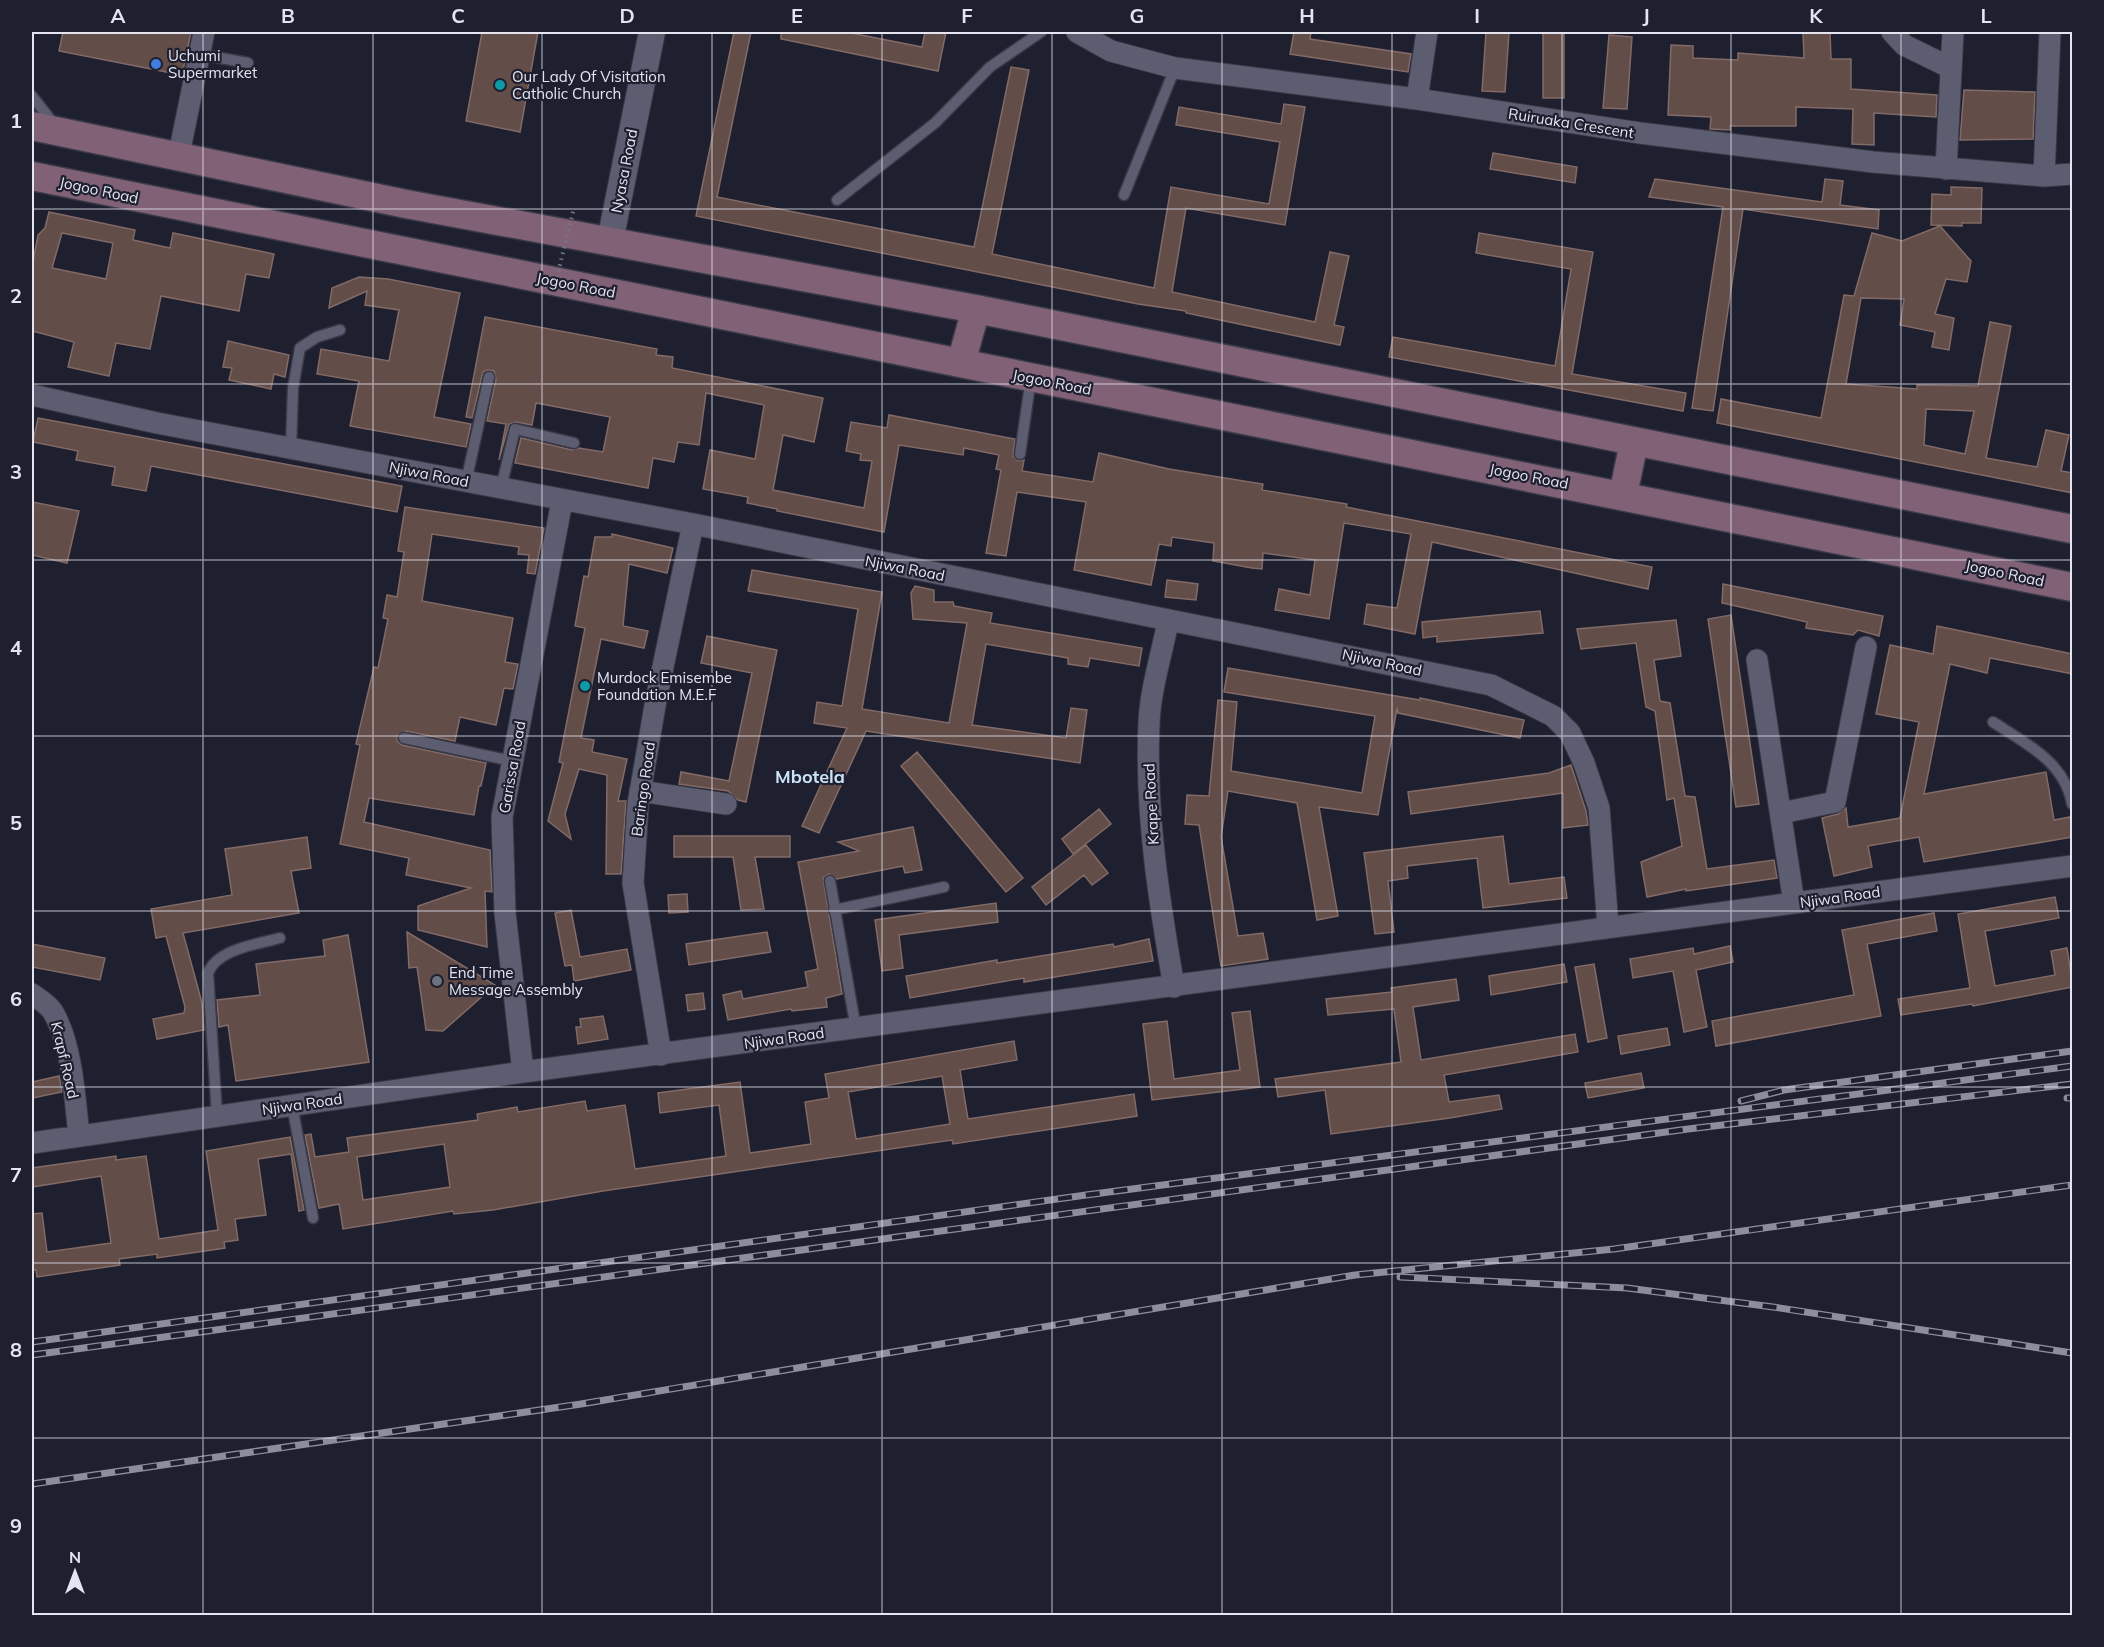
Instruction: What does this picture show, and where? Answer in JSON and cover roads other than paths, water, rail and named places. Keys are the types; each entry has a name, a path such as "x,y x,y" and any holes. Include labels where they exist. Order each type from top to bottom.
{"main road":[{"path":"32,126 178,159 975,309 2073,529"},
{"name":"Jogoo Road","path":"32,176 2073,587"},
{"path":"961,363 975,309"},
{"path":"1623,495 1634,442"}],"street":[{"path":"178,159 204,32"},
{"name":"Nyasa Road","path":"610,241 652,32"},
{"name":"Ruiruaka Crescent","path":"1077,32 1111,51 1175,68 1418,99 1640,134 1946,169 2044,176 2073,174"},
{"path":"1418,99 1427,32"},
{"path":"1892,32 1904,45 1951,68"},
{"path":"1946,169 1953,32"},
{"path":"2044,176 2050,32"},
{"name":"Njiwa Road","path":"32,395 1491,685 1553,716 1570,733 1584,764 1599,808 1608,927"},
{"name":"Garissa Road","path":"523,1072 504,903 502,817 562,501"},
{"name":"Baringo Road","path":"661,1055 633,883 640,791 656,700 693,525"},
{"name":"Krape Road","path":"1168,621 1149,722 1149,795 1155,879 1173,987"},
{"path":"1781,813 1835,802 1866,647"},
{"path":"1757,660 1794,903"},
{"path":"640,791 726,804"},
{"name":"Njiwa Road","path":"32,1143 523,1072 2073,866"},
{"name":"Krapf Road","path":"32,994 46,1004 57,1021 72,1079 80,1136"}],"lane":[{"path":"837,200 935,123 990,67 1041,32"},
{"path":"199,54 248,63"},
{"path":"1124,195 1175,68"},
{"path":"32,96 62,133"},
{"path":"291,447 293,387 300,348 317,337 340,330"},
{"path":"466,482 489,377"},
{"path":"1020,454 1031,377"},
{"path":"501,488 514,429 574,443"},
{"path":"1993,722 2042,754 2060,771 2073,804"},
{"path":"404,738 512,761"},
{"path":"830,881 856,1029"},
{"path":"834,910 944,887"},
{"path":"217,1116 208,973 215,960 241,949 280,938"},
{"path":"292,1105 314,1218"}],"railway":[{"path":"1741,1101 1784,1090 2072,1051"},
{"path":"32,1342 1086,1195 2072,1066"},
{"path":"32,1355 1688,1129 2072,1084"},
{"path":"2067,1098 2072,1098"},
{"path":"32,1484 581,1404 1355,1275 1614,1249 2072,1185"},
{"path":"1400,1277 1627,1288 1773,1307 2072,1353"}],"place":[{"name":"Uchumi Supermarket","path":"156,64"},
{"name":"Our Lady Of Visitation Catholic Church","path":"500,85"},
{"name":"Murdock Emisembe Foundation M.E.F","path":"585,686"},
{"name":"End Time Message Assembly","path":"437,981"}],"district":[{"name":"Mbotela","path":"810,776"}]}
